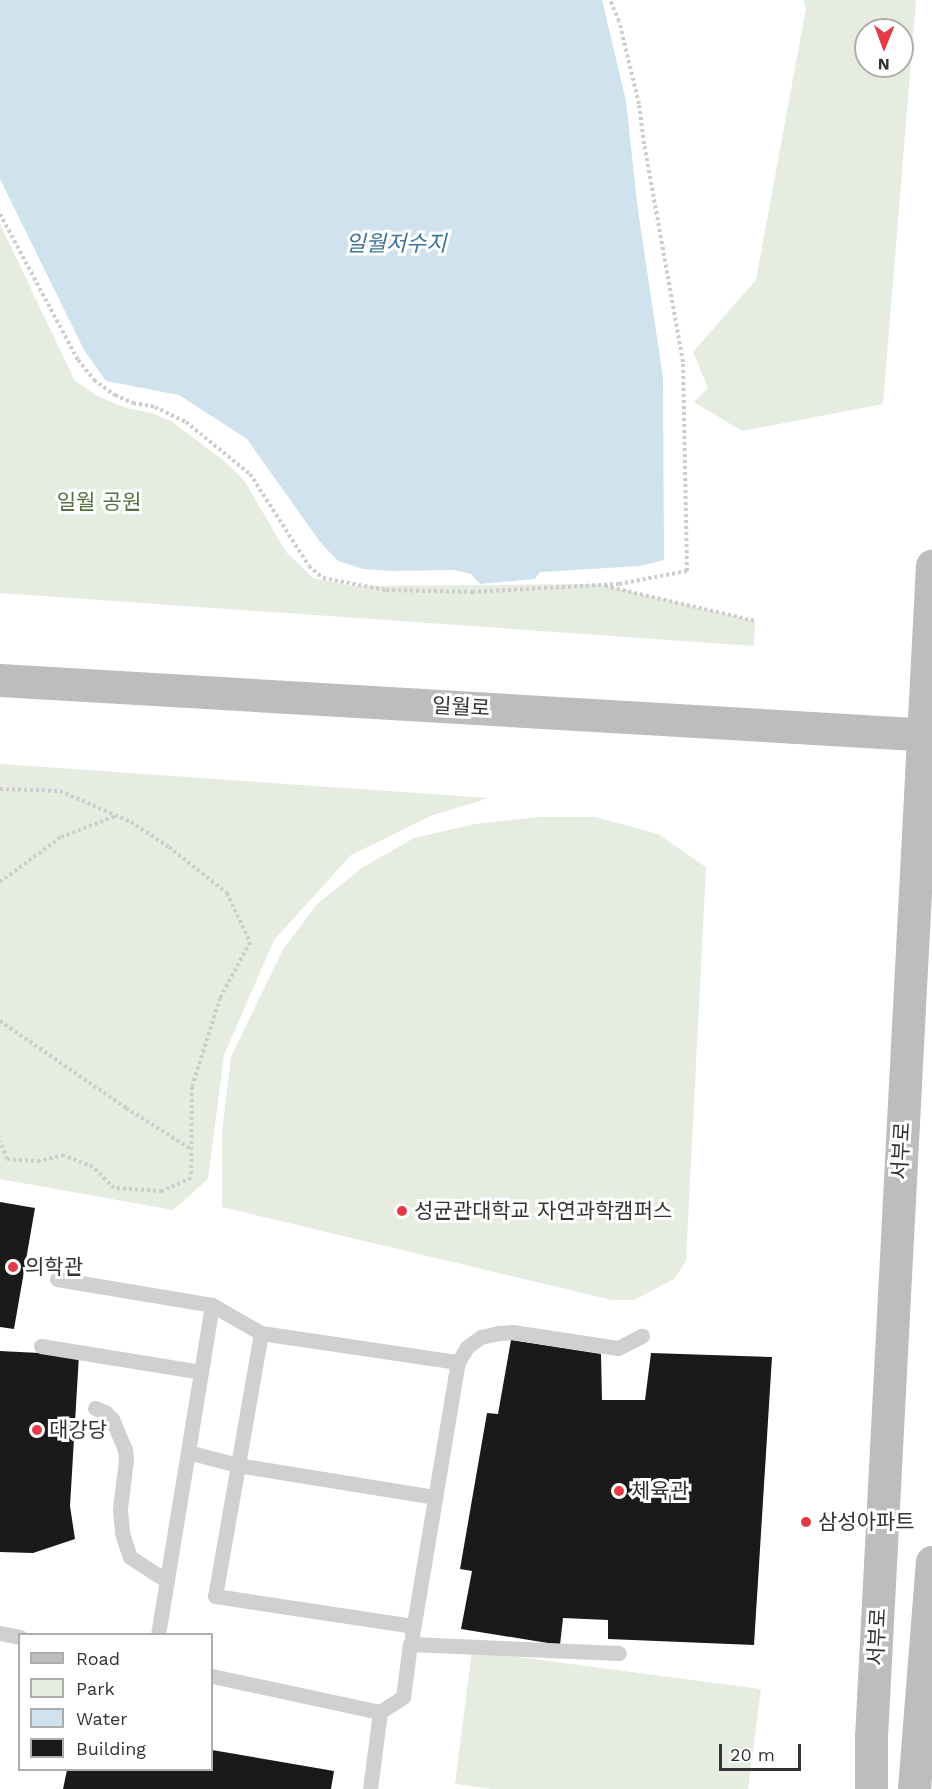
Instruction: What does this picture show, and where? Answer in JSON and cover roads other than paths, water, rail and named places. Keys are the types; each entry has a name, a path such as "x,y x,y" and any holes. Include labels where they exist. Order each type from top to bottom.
{"main road":[{"name":"서부로","path":"871,1789 871,1737 927,734 932,566"},
{"name":"일월로","path":"0,680 927,734"},
{"path":"914,1789 932,1562"},
{"name":"서부로","path":"853,1789 871,1737"},
{"path":"919,1739 932,1781"}],"lane":[{"path":"57,1279 212,1305 261,1334 458,1362"},
{"path":"158,1633 212,1305"},
{"path":"213,1676 380,1713 403,1697 458,1362 467,1347 481,1337 513,1332 618,1348 642,1336"},
{"path":"261,1334 215,1596 413,1626"},
{"path":"41,1346 201,1372"},
{"path":"95,1408 105,1412 112,1419 125,1449 126,1460 120,1509 122,1533 130,1557 167,1581"},
{"path":"188,1452 237,1465 435,1497"},
{"path":"0,1633 18,1637"},
{"path":"410,1644 620,1653"},
{"path":"370,1789 380,1713"}],"water":[{"name":"일월저수지","path":"0,0 602,0 626,101 637,203 663,378 664,560 640,566 540,572 535,579 480,584 471,574 454,570 363,569 338,561 320,542 247,439 179,395 106,381 84,350 0,179"}],"place":[{"name":"성균관대학교 자연과학캠퍼스","path":"402,1211"},
{"name":"의학관","path":"13,1267"},
{"name":"대강당","path":"37,1430"},
{"name":"체육관","path":"619,1491"},
{"name":"삼성아파트","path":"806,1522"}],"park label":[{"name":"일월 공원","path":"99,502"}]}
